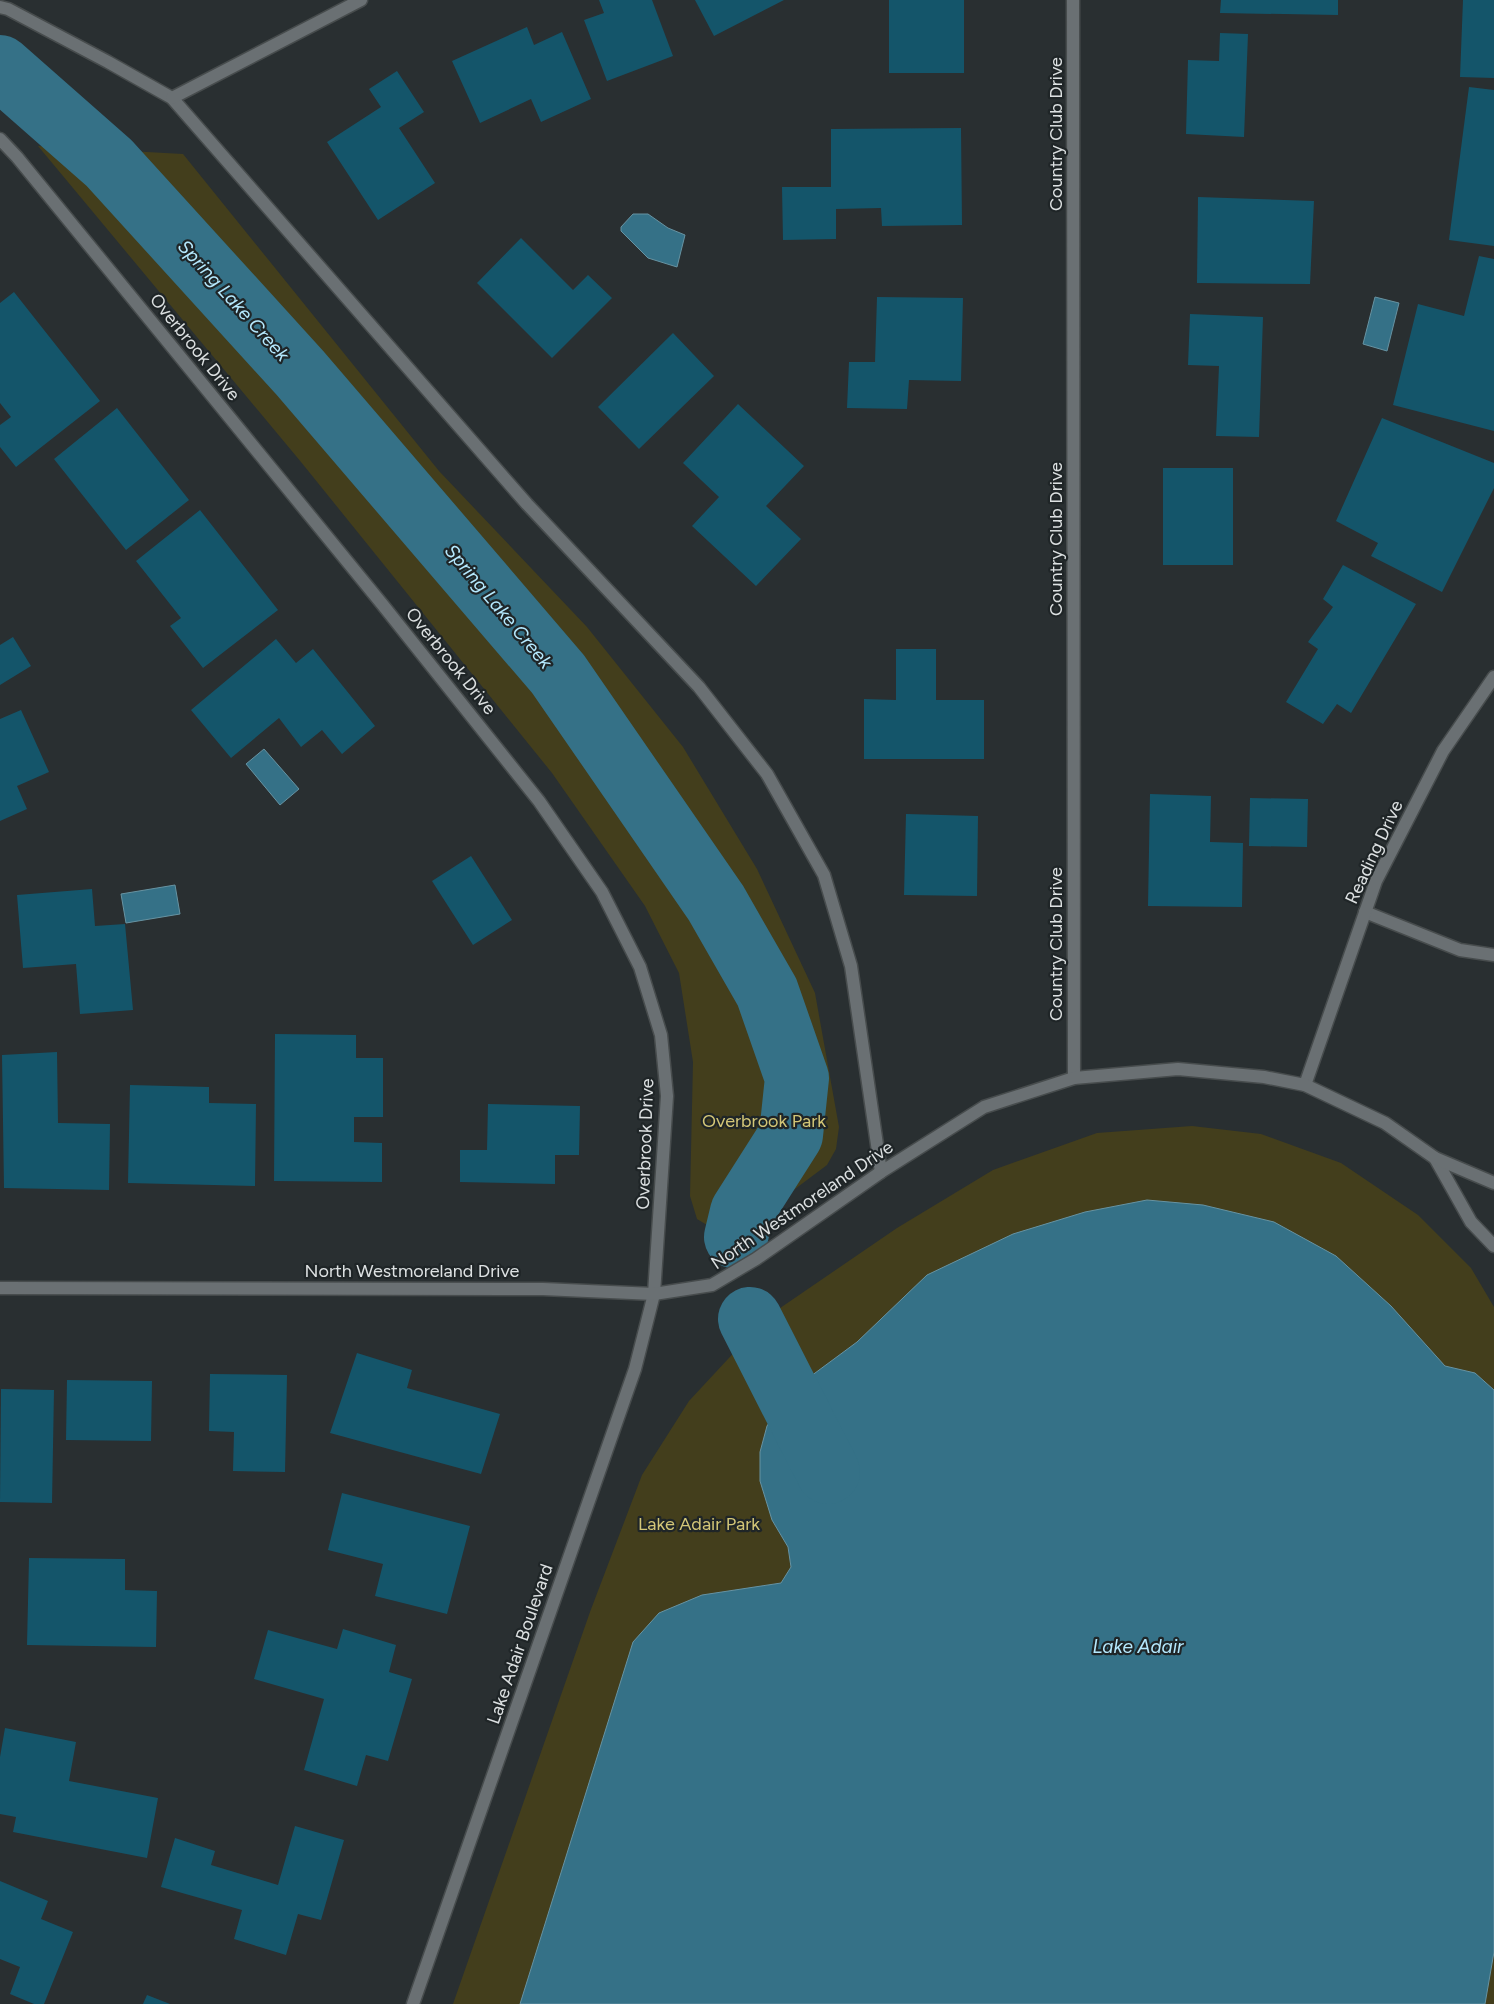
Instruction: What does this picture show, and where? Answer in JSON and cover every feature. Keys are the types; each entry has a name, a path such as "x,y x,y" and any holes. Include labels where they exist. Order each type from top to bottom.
{"street":[{"path":"172,98 361,0"},
{"name":"Country Club Drive","path":"1073,0 1074,1078"},
{"path":"0,7 108,62 172,98 527,504 699,687 767,774 824,875 851,966 880,1172"},
{"name":"Overbrook Drive","path":"0,139 24,164 388,611 539,801 602,892 640,967 661,1035 667,1096 654,1294"},
{"name":"Reading Drive","path":"1305,1085 1376,881 1443,751 1494,676"},
{"path":"1365,912 1460,950 1494,954"},
{"name":"North Westmoreland Drive","path":"0,1288 543,1289 654,1294 712,1285 756,1259 880,1172 984,1108 1074,1078 1178,1069 1256,1076 1305,1085 1385,1123 1435,1158 1494,1183"},
{"name":"North Westmoreland Drive","path":"1435,1158 1471,1222 1494,1246"},
{"name":"Lake Adair Boulevard","path":"413,2004 635,1369 654,1294"}],"green space":[{"name":"Overbrook Park","path":"38,146 183,154 439,471 587,627 683,747 757,869 815,993 839,1127 836,1149 827,1165 743,1228 717,1231 697,1219 690,1196 693,1062 679,973 645,906 552,773 301,462"},
{"name":"Lake Adair Park","path":"1192,1126 1261,1134 1341,1163 1418,1215 1471,1268 1494,1307 1494,1390 1475,1373 1445,1366 1391,1306 1336,1256 857,1342 788,1393 772,1520 788,1547 791,1567 781,1583 702,1595 520,2004 453,2004 590,1612 642,1475 689,1401 767,1317 897,1228 993,1170 1097,1133"},
{"path":"1494,1952 1494,2004 1485,2004"}],"water":[{"path":"633,214 648,214 668,228 685,235 677,267 648,258 621,231 621,227"},
{"path":"1375,297 1399,303 1387,351 1363,344"},
{"path":"264,749 299,789 280,805 246,764"},
{"path":"175,885 180,914 126,923 121,894"},
{"name":"Lake Adair","path":"1147,1200 1203,1205 1274,1222 1336,1256 1391,1306 1445,1366 1475,1373 1494,1390 1494,1952 1485,2004 520,2004 633,1642 659,1613 702,1595 781,1583 791,1567 788,1547 772,1520 760,1481 760,1452 767,1426 788,1393 857,1342 927,1275 1013,1234 1085,1212"}],"building":[{"path":"599,0 652,0 673,56 607,81 584,20 604,13"},
{"path":"695,0 784,0 714,36"},
{"path":"889,0 964,0 964,73 889,73"},
{"path":"1221,0 1338,0 1338,15 1220,13"},
{"path":"1463,0 1494,0 1494,78 1460,77"},
{"path":"527,27 534,45 562,32 591,99 541,122 531,99 480,123 452,61"},
{"path":"1220,33 1248,34 1244,137 1186,134 1188,60 1219,61"},
{"path":"397,71 424,112 399,128 435,183 378,220 327,142 381,107 369,89"},
{"path":"1469,87 1494,90 1494,246 1449,240"},
{"path":"961,128 962,225 882,226 881,208 836,209 836,239 783,240 782,187 831,187 831,129"},
{"path":"1198,197 1314,201 1310,284 1197,283"},
{"path":"521,238 573,290 588,275 612,298 552,358 477,283"},
{"path":"1479,256 1494,259 1494,431 1393,405 1418,304 1464,316"},
{"path":"14,292 100,401 16,467 0,447 0,425 11,417 0,403 0,303"},
{"path":"877,297 963,298 961,381 909,380 907,409 847,408 849,362 875,362"},
{"path":"1190,314 1263,317 1259,437 1216,436 1219,366 1188,365"},
{"path":"673,333 714,376 639,449 598,407"},
{"path":"738,404 804,466 766,506 801,539 756,586 692,526 719,497 683,463"},
{"path":"117,408 189,500 126,550 54,459"},
{"path":"1382,418 1494,463 1494,488 1442,592 1371,556 1378,543 1336,521"},
{"path":"1163,468 1233,468 1233,565 1163,565"},
{"path":"200,510 278,610 203,668 170,626 181,618 136,561"},
{"path":"1343,565 1416,604 1351,713 1337,704 1323,724 1286,702 1318,649 1308,642 1333,607 1323,599"},
{"path":"13,637 31,666 0,685 0,645"},
{"path":"276,639 296,663 313,649 375,726 342,754 322,730 301,747 279,718 231,758 191,710"},
{"path":"896,649 936,649 936,700 984,700 984,759 864,759 864,699 896,700"},
{"path":"21,710 49,772 17,786 27,809 0,821 0,719"},
{"path":"1150,794 1211,796 1210,842 1243,843 1242,907 1148,906"},
{"path":"1250,798 1308,799 1307,847 1249,846"},
{"path":"906,814 978,816 977,896 904,895"},
{"path":"471,856 512,920 473,945 432,881"},
{"path":"92,889 95,926 125,924 133,1010 80,1014 76,964 23,968 17,895"},
{"path":"275,1034 356,1035 356,1058 383,1058 383,1117 354,1117 354,1142 382,1143 382,1182 274,1181"},
{"path":"57,1052 58,1123 110,1124 109,1190 4,1188 2,1055"},
{"path":"130,1085 209,1087 209,1103 256,1104 255,1186 128,1183"},
{"path":"488,1104 580,1106 579,1155 555,1155 555,1184 460,1182 460,1150 487,1150"},
{"path":"357,1353 412,1370 407,1388 500,1414 481,1474 330,1433"},
{"path":"210,1374 287,1375 285,1472 233,1471 234,1432 209,1431"},
{"path":"67,1380 152,1381 151,1441 66,1440"},
{"path":"1,1389 54,1390 52,1503 0,1502"},
{"path":"342,1493 470,1526 447,1614 375,1596 383,1564 328,1550"},
{"path":"29,1558 125,1559 125,1590 157,1591 156,1647 27,1645"},
{"path":"343,1629 396,1645 389,1672 412,1679 388,1761 366,1755 357,1786 304,1770 324,1699 254,1679 268,1630 337,1649"},
{"path":"5,1728 76,1742 69,1781 158,1798 147,1858 13,1832 16,1817 0,1814 0,1757"},
{"path":"295,1826 344,1840 321,1920 298,1914 286,1955 234,1939 242,1910 161,1887 175,1838 215,1851 211,1865 278,1885"},
{"path":"0,1881 48,1901 41,1919 73,1932 44,2004 34,2004 10,1994 20,1967 0,1959"},
{"path":"147,1995 170,2004 143,2004"}],"waterway":[{"name":"Spring Lake Creek","path":"0,67 109,163 300,373 558,674 716,903 767,992 797,1078 791,1135 742,1212 736,1237"},
{"name":"Spring Lake Creek","path":"750,1319 828,1472"}]}
